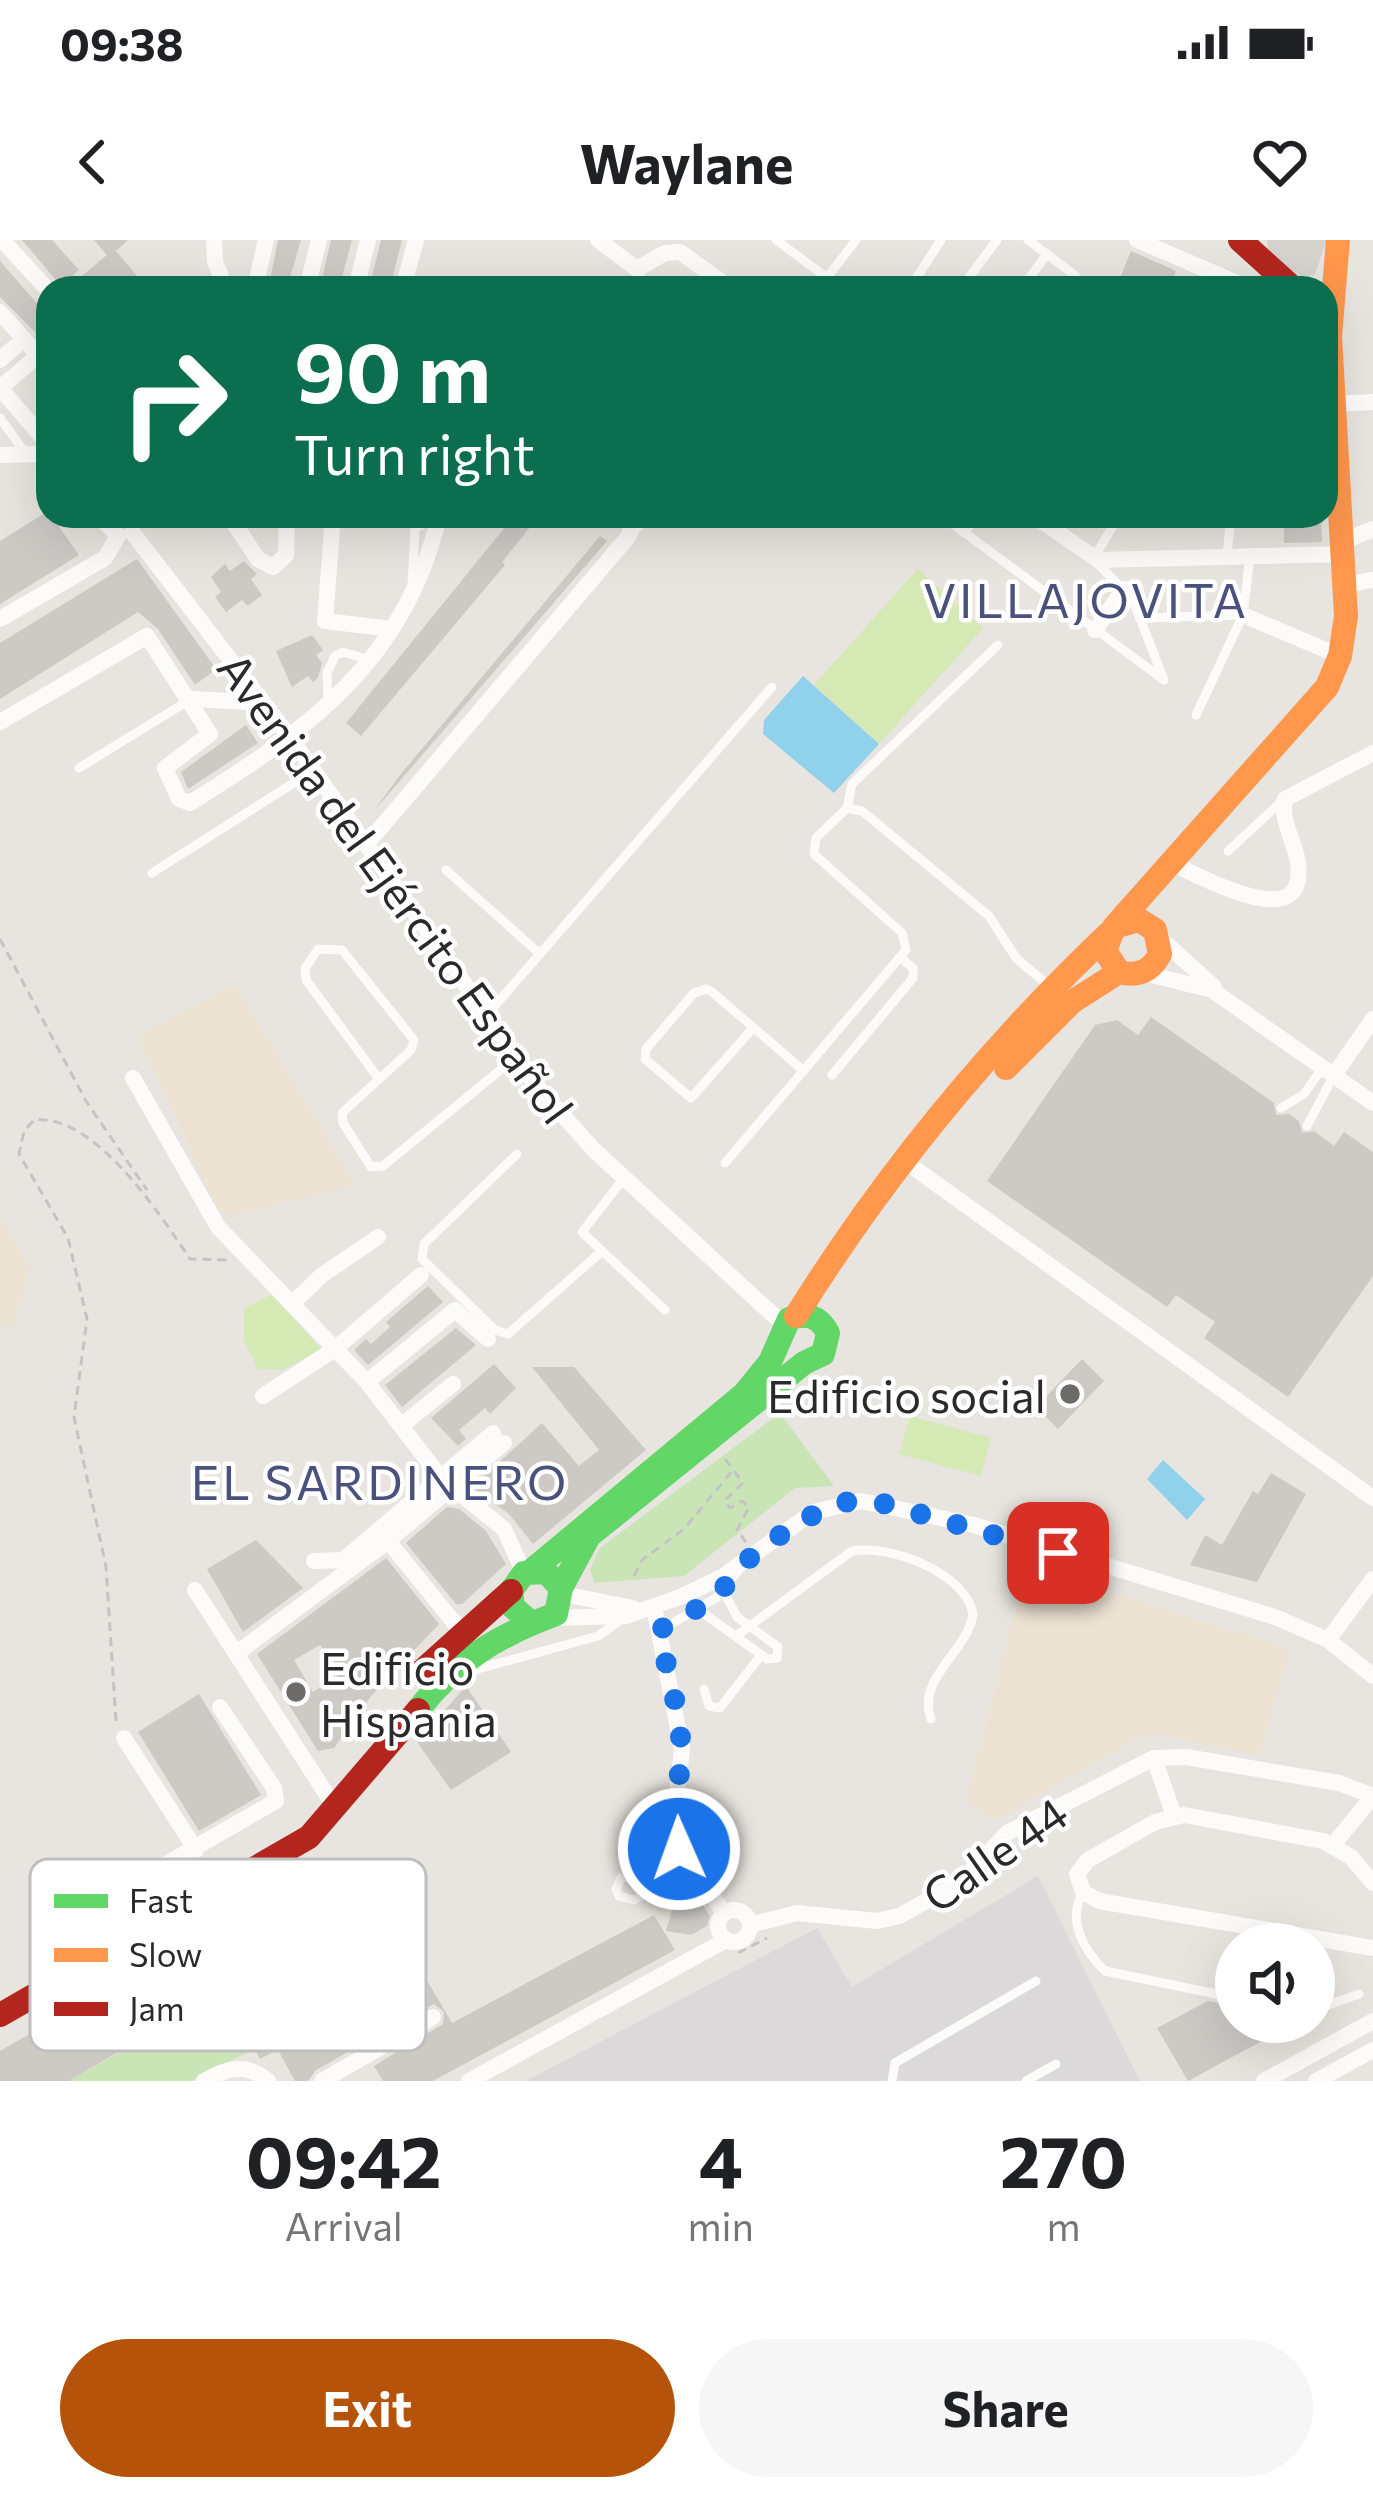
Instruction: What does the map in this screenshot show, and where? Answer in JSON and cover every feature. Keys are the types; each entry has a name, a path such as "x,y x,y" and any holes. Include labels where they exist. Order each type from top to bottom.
{"main road":[{"path":"1240,240 1280,276"},
{"path":"1332,276 1338,240"},
{"path":"239,1859 274,1839 327,1795 405,1690 461,1631 744,1394 898,1166 1052,989 1111,930 1314,703 1340,656 1344,585 1338,476"},
{"path":"272,1859 310,1837 347,1798 451,1668 540,1620 562,1591 567,1569 589,1536 827,1348 825,1326 855,1253 917,1170 1072,1002 1160,954 1157,895 1169,862"},
{"path":"1111,930 1139,920 1156,934"},
{"path":"1111,930 1105,951 1131,972"},
{"path":"787,1328 813,1316 825,1326"},
{"path":"787,1328 789,1358 804,1364"},
{"path":"522,1578 553,1575 562,1591"},
{"path":"522,1578 513,1607 540,1620"},
{"path":"0,1995 30,1978"},
{"path":"0,2015 30,1998"}],"street":[{"path":"2,240 36,277"},
{"path":"214,240 214,262 220,276"},
{"path":"255,276 266,240"},
{"path":"310,276 319,240"},
{"path":"359,276 368,240"},
{"path":"406,276 416,240"},
{"path":"598,240 637,269 665,253 680,252 713,276"},
{"path":"1137,240 1167,246 1212,276"},
{"path":"0,312 36,347"},
{"path":"0,360 24,339"},
{"path":"36,357 0,388 36,430"},
{"path":"1338,404 1373,402"},
{"path":"0,455 36,453"},
{"path":"0,619 105,558 129,528"},
{"name":"Avenida del Ejército Español","path":"129,528 292,740 515,1058 566,1121 787,1328"},
{"path":"237,528 258,559 273,567 286,556 287,528"},
{"path":"332,528 326,621 392,629"},
{"path":"0,722 142,635 191,699 210,734 165,768 182,802 190,802 292,740 370,659 413,589 435,528"},
{"path":"366,845 625,528"},
{"path":"1051,528 1094,559 1342,548 1373,529"},
{"path":"1344,585 1373,580"},
{"path":"1095,630 1124,589"},
{"path":"1243,615 1340,656"},
{"path":"191,699 264,703"},
{"path":"1169,862 1250,898 1267,902 1284,897 1296,883 1299,865 1283,813 1285,799 1373,753"},
{"path":"1156,934 1233,1003 1373,1103"},
{"path":"1131,972 1190,981 1233,1003"},
{"path":"1328,1071 1373,1019"},
{"path":"133,1078 210,1215 255,1276 292,1304 367,1382 447,1484 504,1529 522,1578"},
{"path":"917,1170 1373,1498"},
{"path":"292,1304 322,1275 378,1237"},
{"path":"263,1396 335,1349 421,1275"},
{"path":"367,1382 455,1310 488,1339"},
{"path":"375,1424 396,1418 453,1384"},
{"path":"237,1653 388,1540 498,1438"},
{"path":"314,1561 343,1560 447,1484"},
{"path":"540,1620 626,1616 701,1588 813,1512 845,1502 878,1502 974,1525 1275,1617 1328,1640 1373,1676"},
{"path":"388,1540 461,1631"},
{"path":"1328,1640 1373,1580"},
{"path":"195,1590 327,1795"},
{"path":"562,1591 650,1607"},
{"path":"650,1607 659,1630 682,1749 673,1831 724,1913"},
{"path":"180,1859 276,1801 274,1788 220,1707"},
{"path":"124,1738 196,1850"},
{"path":"1174,1816 1154,1758 1186,1757 1318,1779 1373,1796 1334,1845"},
{"name":"Calle 44","path":"750,1925 797,1913 877,1921 899,1916 961,1882 1007,1833 1154,1758"},
{"path":"1373,1883 1334,1845 1174,1816 1081,1866 1077,1874 1083,1892 1099,1901 1373,1948"},
{"path":"469,2081 728,1949 744,1938 750,1925 739,1910 724,1913"},
{"path":"724,1913 718,1927 728,1949"},
{"path":"426,2022 434,2017"},
{"path":"1264,2081 1373,2021"},
{"path":"1316,2081 1373,2050"},
{"path":"322,2081 374,2051"},
{"path":"204,2081 233,2068 254,2071 268,2081"}],"lane":[{"path":"776,240 824,276"},
{"path":"829,276 856,240"},
{"path":"918,276 941,240"},
{"path":"970,276 997,240"},
{"path":"1028,240 1076,276"},
{"path":"1031,276 1047,254"},
{"path":"637,269 640,276"},
{"path":"0,418 23,451"},
{"path":"958,528 1164,680 1142,617 1124,589 1094,559 1112,528"},
{"path":"964,532 967,528"},
{"path":"1227,555 1230,528"},
{"path":"1196,715 1243,615 1250,554"},
{"path":"1142,617 1243,615"},
{"path":"725,1163 901,958 907,940 814,854 816,838 847,808 852,784 998,645"},
{"path":"328,704 327,673 334,656 344,652 370,659"},
{"path":"486,1016 772,687"},
{"path":"79,768 191,699"},
{"path":"152,873 314,770"},
{"path":"1228,851 1285,799"},
{"path":"847,808 862,811 989,916 1016,958 1052,989"},
{"path":"446,870 540,954"},
{"path":"379,1078 306,980 304,968 319,949 342,950 414,1040 411,1050 341,1118 367,1162 377,1168 515,1058"},
{"path":"832,1075 914,978 914,968 901,958"},
{"path":"753,1028 692,1098 645,1059 646,1048 699,990 712,992 804,1071"},
{"path":"1281,1108 1328,1071"},
{"path":"1306,1126 1328,1071"},
{"path":"517,1154 424,1244 422,1259 495,1330 508,1334 602,1252"},
{"path":"624,1178 582,1226 585,1237 665,1310"},
{"path":"736,1636 852,1551 875,1551 939,1574 965,1592 973,1614 967,1635 930,1688 931,1719"},
{"path":"659,1630 724,1592 748,1558"},
{"path":"699,1610 774,1660 779,1651 732,1611 724,1592"},
{"path":"451,1668 466,1672 598,1636 626,1616"},
{"path":"704,1689 709,1706 719,1708 761,1655"},
{"path":"690,1865 634,1900 619,1896 616,1885 622,1878 690,1865"},
{"path":"1083,1892 1075,1907 1076,1924 1105,1971 1215,1994"},
{"path":"892,2081 900,2060 1036,1982"},
{"path":"1335,2003 1359,1994"},
{"path":"1026,2081 1056,2065"}],"path":[{"path":"0,939 86,1101 190,1259 232,1259"},
{"path":"124,1738 113,1707 99,1513 74,1417 87,1319 68,1238 19,1154 24,1131 34,1120 60,1122 134,1178 165,1216"},
{"path":"709,1439 743,1483 725,1500 730,1508 742,1501 748,1507 737,1530 748,1558"},
{"path":"634,1576 642,1560 684,1528 733,1470"},
{"path":"728,1949 773,1936"}],"shaded area":[{"path":"1267,240 1327,240 1311,276 1300,276 1269,254"},
{"path":"234,984 355,1186 233,1215 219,1212 138,1036"},
{"path":"0,1217 30,1268 13,1327 0,1327"},
{"path":"1026,1566 1290,1649 1259,1755 1158,1734 1139,1737 993,1821 966,1801"},
{"path":"1038,1876 1140,2081 526,2081 817,1928 852,1987"}],"green space":[{"path":"918,569 983,628 879,744 814,685"},
{"path":"272,1295 321,1349 283,1370 258,1369 244,1340 244,1308"},
{"path":"780,1413 834,1486 795,1488 684,1576 594,1583 590,1569 600,1548"},
{"path":"910,1416 991,1438 981,1476 899,1454"},
{"path":"122,2051 250,2051 191,2081 69,2081"}],"water":[{"path":"803,676 879,744 834,793 763,734 764,720"},
{"path":"1163,1460 1205,1499 1187,1520 1147,1479"}],"building":[{"path":"22,240 52,240 79,270 72,276 53,276"},
{"path":"94,240 128,240 116,251 137,276 82,276 107,255"},
{"path":"278,240 301,240 290,276 271,276"},
{"path":"331,240 352,240 342,276 323,276"},
{"path":"381,240 402,240 393,276 372,276"},
{"path":"1131,251 1176,271 1174,276 1121,276"},
{"path":"0,261 36,302 36,333 0,297"},
{"path":"36,518 36,528 60,528 79,555 0,604 0,541"},
{"path":"504,528 529,528 502,562 505,565 361,736 346,723"},
{"path":"1284,528 1321,528 1322,542 1284,543"},
{"path":"600,536 607,541 373,812 400,775"},
{"path":"137,559 216,669 195,685 158,629 138,612 0,699 0,643"},
{"path":"244,561 257,574 251,579 262,595 248,606 242,600 226,612 215,597 221,592 211,577 225,564 230,571"},
{"path":"312,635 323,650 316,655 322,663 318,678 313,682 308,676 292,687 276,651"},
{"path":"246,725 258,743 188,789 181,772"},
{"path":"1151,1017 1274,1103 1276,1115 1289,1114 1299,1121 1302,1133 1314,1131 1334,1146 1344,1132 1373,1152 1373,1276 1288,1397 1204,1338 1215,1322 1176,1295 1167,1307 987,1181 1095,1025 1117,1020 1138,1035"},
{"path":"428,1286 443,1302 368,1365 354,1350 366,1339 371,1344 390,1327 386,1322"},
{"path":"456,1328 476,1345 402,1407 385,1385"},
{"name":"Edificio social","path":"1082,1359 1104,1381 1058,1429 1036,1407"},
{"path":"494,1364 516,1388 490,1414 485,1408 459,1430 466,1439 458,1446 431,1418"},
{"path":"532,1367 574,1367 646,1450 533,1544 509,1514 472,1487 542,1423 579,1466 599,1450"},
{"path":"1271,1473 1306,1494 1257,1582 1190,1565 1205,1535 1222,1545 1253,1491 1258,1494"},
{"path":"447,1507 459,1509 486,1531 506,1564 462,1604 456,1604 406,1543"},
{"name":"Edificio Hispania","path":"256,1540 303,1588 243,1632 207,1569"},
{"path":"386,1558 439,1624 371,1696 334,1748 318,1751 257,1654","holes":["320,1645 342,1673 313,1692 294,1660"]},
{"path":"466,1686 511,1752 451,1790 417,1742"},
{"path":"199,1694 261,1795 199,1831 138,1732"},
{"path":"688,1895 697,1896 710,1916 707,1926 691,1935 666,1931 673,1907"},
{"path":"654,1915 675,1950 433,2081 383,2081 374,2066 399,2051 426,2051 426,2034 443,2024 444,2012 434,2004 426,2008 426,1979 452,2023"},
{"path":"1208,2001 1215,2002 1215,2043 1258,2043 1188,2081 1157,2028"},
{"path":"30,2034 30,2051 120,2051 69,2081 0,2081 0,2051"},
{"path":"279,2051 350,2051 316,2070 308,2081 295,2081"}],"traffic: fast":[{"path":"531,1571 744,1394 770,1362 789,1319 816,1319 828,1333 823,1354 804,1363 589,1536 561,1588"},
{"path":"418,1710 448,1677 480,1652 556,1614 561,1588 546,1572 524,1573 511,1591 513,1607 530,1622"}],"traffic: slow":[{"path":"1335,276 1338,240"},
{"path":"1114,927 1327,687 1340,656 1346,616 1338,476"},
{"path":"1139,920 1155,930 1160,954 1152,965 1138,973 1119,972 1105,951 1114,927 1139,920"},
{"path":"796,1316 865,1213 940,1115 1021,1022 1108,934"},
{"path":"1006,1068 1072,1002 1119,972"}],"traffic: jam":[{"path":"1240,240 1280,276"},
{"path":"422,1671 511,1591"},
{"path":"271,1859 309,1837 418,1710"},
{"path":"0,2015 30,1998"}],"place":[{"name":"Edificio social","path":"1070,1394"},
{"name":"Edificio Hispania","path":"296,1692"}],"district":[{"name":"VILLAJOVITA","path":"1086,598"},
{"name":"EL SARDINERO","path":"380,1480"}],"route":[{"path":"679,1849 672,1822 682,1749 659,1630 716,1598 742,1564 769,1542 813,1512 861,1501 974,1525 1058,1553"}]}
